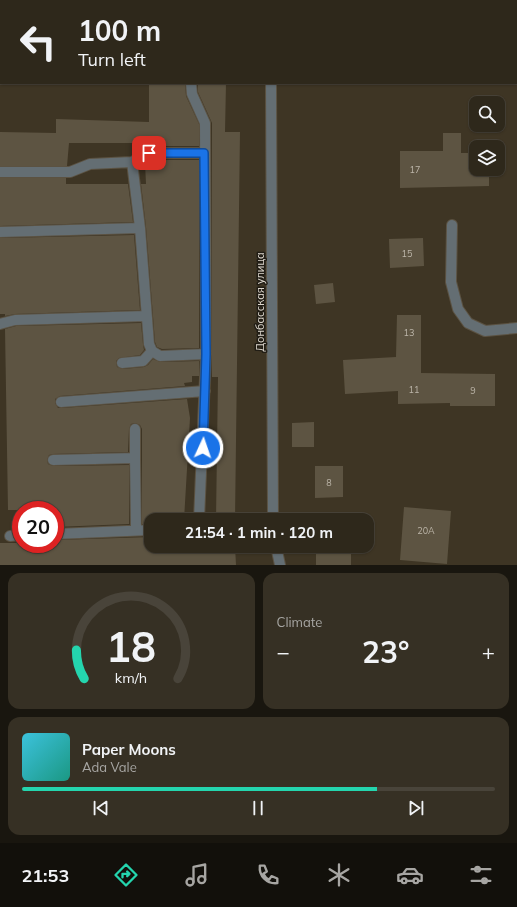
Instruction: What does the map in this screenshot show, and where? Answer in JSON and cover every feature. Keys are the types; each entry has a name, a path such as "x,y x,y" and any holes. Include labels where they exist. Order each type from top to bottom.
{"street":[{"path":"191,84 192,94 205,123 206,354 199,513"},
{"name":"Донбасская улица","path":"271,84 273,513"},
{"path":"0,172 70,172 90,164 132,162 149,153 204,153"},
{"path":"132,162 140,228 149,344 152,351 160,356 206,354"},
{"path":"452,225 451,282 458,308 468,324 485,331 517,328"},
{"path":"0,232 140,228"},
{"path":"0,324 15,320 146,316"},
{"path":"122,363 143,361 152,351"},
{"path":"61,402 205,391"},
{"path":"135,428 136,530"},
{"path":"53,460 135,458"},
{"path":"64,534 144,530"},
{"path":"277,553 280,565"}],"building":[{"path":"149,84 185,84 186,96 199,124 199,146 149,146 144,149 143,143 69,143 67,166 0,166 0,132 56,133 56,119 149,122"},
{"path":"198,84 226,84 225,132 240,132 235,513 216,513 218,377 212,377 212,123 198,92"},
{"path":"443,133 461,133 461,153 469,153 469,176 489,176 489,186 400,188 400,151 443,151"},
{"path":"151,160 199,160 199,348 162,349 157,347 155,342 141,184 146,184 145,163"},
{"path":"0,178 66,178 66,184 128,184 133,222 0,226"},
{"path":"134,235 140,310 15,314 5,316 5,314 0,314 0,238"},
{"path":"423,238 424,266 390,268 389,239"},
{"path":"333,283 335,302 316,304 314,285"},
{"path":"397,315 421,315 421,373 495,374 495,406 450,406 450,403 398,404 398,391 345,394 343,360 396,357"},
{"path":"141,323 144,350 140,355 119,358 116,361 117,367 123,369 144,367 153,359 160,362 199,361 199,376 192,376 192,382 184,383 185,386 60,396 55,399 55,403 58,408 62,408 187,399 190,418 184,513 144,513 144,524 142,524 142,429 140,425 135,423 131,424 129,429 128,452 53,454 49,455 47,460 48,464 53,466 129,465 129,524 64,527 64,501 12,501 12,510 8,510 5,329 16,326"},
{"path":"314,422 314,447 292,447 292,423"},
{"path":"315,466 343,466 343,497 315,498"},
{"path":"404,507 451,511 447,564 400,560"},
{"path":"144,537 144,553 235,553 236,565 0,565 0,543 12,543 12,553 64,553 64,540"},
{"path":"316,553 351,553 351,565 316,565"}],"route":[{"path":"149,153 204,153 206,354 203,448"}]}
